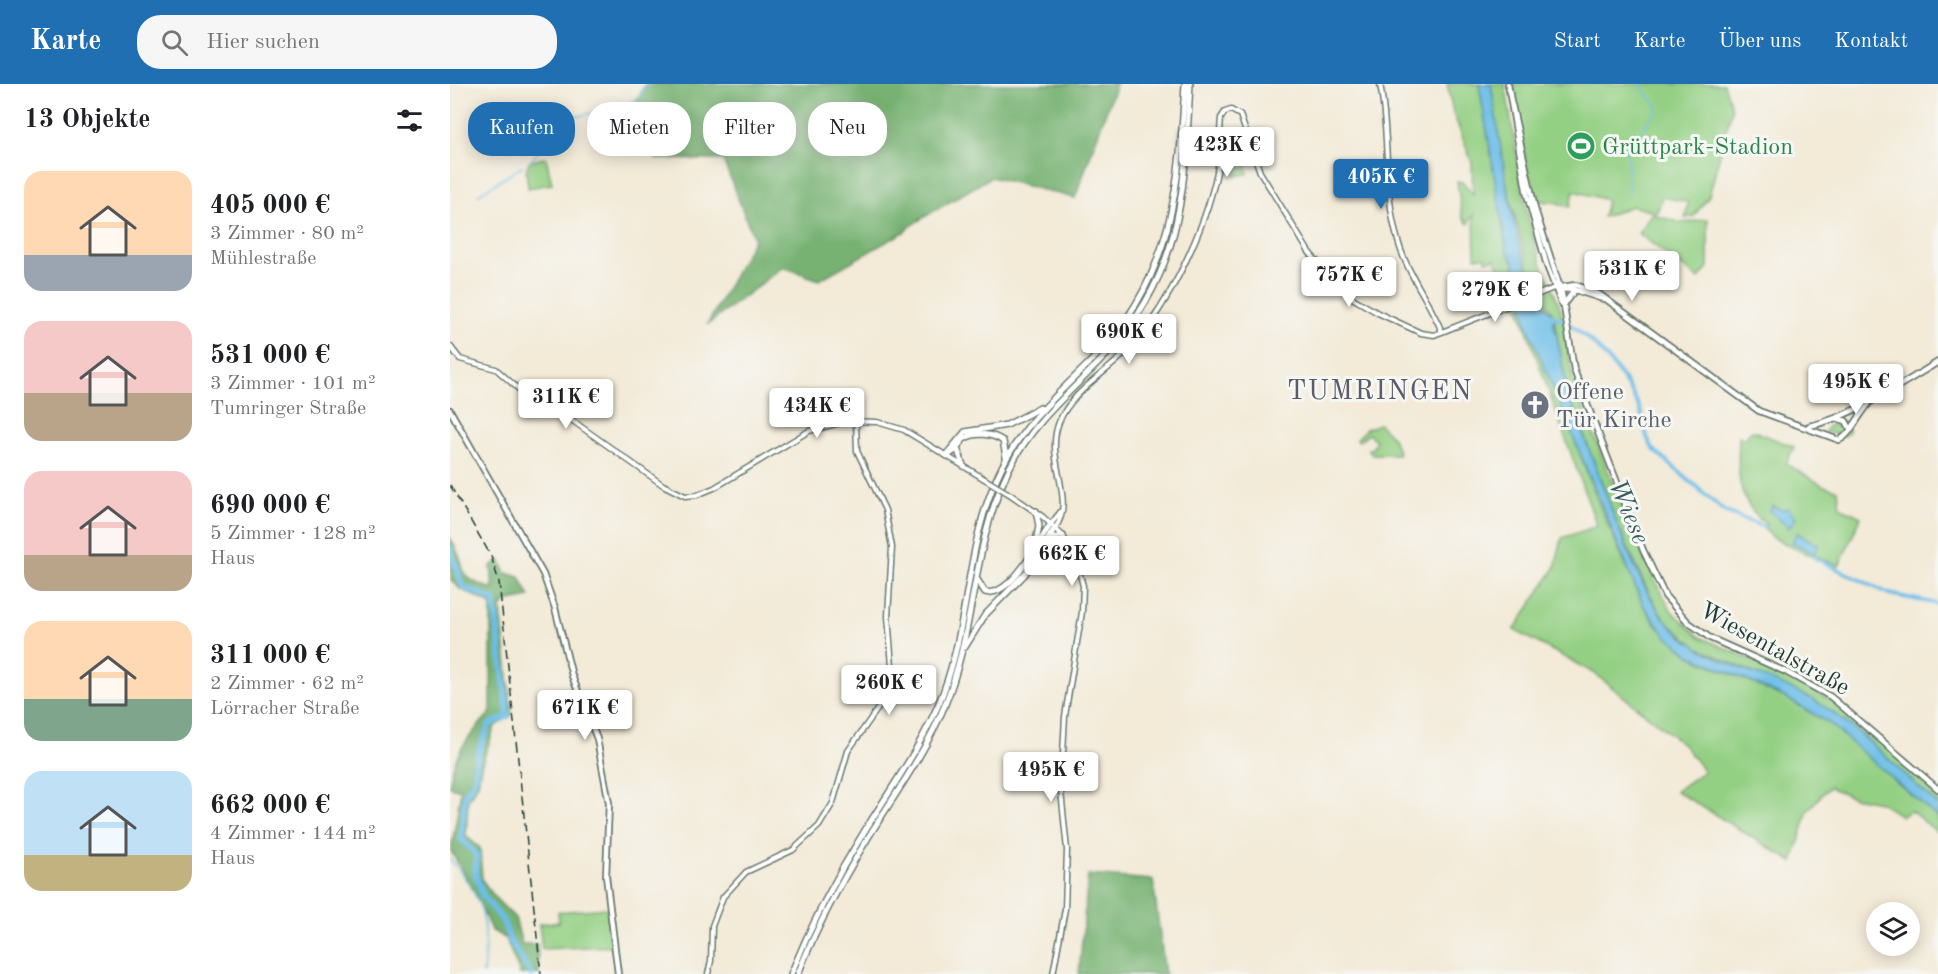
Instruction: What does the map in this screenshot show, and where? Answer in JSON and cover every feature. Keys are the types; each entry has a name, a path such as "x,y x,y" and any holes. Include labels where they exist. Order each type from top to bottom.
{"highway":[{"path":"1178,204 1185,84"},
{"path":"798,974 839,888 936,724 963,651 975,577 989,514 1011,465 1051,409 1108,353 1135,318 1160,273 1176,215 1187,162 1190,84"},
{"path":"791,974 833,885 920,741 943,693 959,636 977,532 1006,459 1046,405 1100,352 1132,310 1160,258 1176,215"},
{"path":"946,455 965,432 1007,425 1046,405"},
{"path":"946,455 957,448 968,436 993,436 1005,445 1006,459"},
{"path":"957,448 963,465"},
{"path":"1035,546 1039,526 1036,511"},
{"path":"975,577 986,592 998,592 1020,570 1035,546 1053,526"},
{"path":"963,651 985,615 1025,574 1047,540 1053,526"},
{"path":"1047,540 1055,536 1063,536"}],"main road":[{"path":"1508,84 1522,177 1557,275 1558,287"},
{"path":"1533,208 1558,287"},
{"path":"1557,275 1570,284 1609,301 1759,411 1784,422 1807,427 1839,441 1851,433 1860,413 1873,399"},
{"path":"1558,287 1570,284"},
{"path":"1558,287 1592,293"},
{"name":"Wiesentalstraße","path":"1558,287 1567,325 1572,363 1583,396 1649,566 1670,603 1688,622 1714,640 1786,672 1831,697 1938,789"},
{"path":"1563,306 1575,290"},
{"path":"1807,427 1836,418 1938,362"},
{"path":"450,410 545,579 572,676 602,758 609,803 606,876 618,974"},
{"path":"1836,418 1849,424 1851,433"},
{"path":"1821,432 1825,423"}],"street":[{"path":"1380,84 1397,240 1408,271 1427,299 1442,332"},
{"path":"1053,526 1064,507 1054,459 1056,434 1060,420 1078,395 1133,345 1180,271 1200,229 1212,192 1219,160 1222,114 1228,110 1237,112 1253,159 1312,256 1333,281 1360,302 1410,329 1430,335 1442,332 1558,287"},
{"path":"450,346 456,356 464,361 501,371 523,393 561,413 659,483 680,494 697,495 730,479 783,446 821,426 856,421 896,427 963,465 1036,511 1063,536 1079,566 1083,600 1064,725 1061,791 1067,850 1065,909 1053,974"},
{"path":"708,974 711,961 712,926 723,897 746,872 793,850 819,826 833,803 848,752 882,706 891,683 888,616 892,564 889,529 879,495 857,451 856,421"}],"green space":[{"path":"646,84 1116,84 1075,198 991,177 916,222 904,232 819,280 783,267 707,325 754,239 723,160 656,159 655,156 691,156 691,102 636,102"},
{"path":"1447,84 1479,84 1507,251 1514,262 1527,325 1553,383 1597,499 1643,605 1656,625 1697,659 1786,698 1829,723 1938,818 1938,833 1911,811 1901,816 1880,802 1853,797 1829,787 1808,810 1793,862 1676,791 1704,771 1683,744 1594,673 1514,630 1555,568 1562,538 1597,526 1516,300 1495,259 1486,261 1485,257 1475,257 1474,214 1468,224 1462,216 1457,181 1463,182 1473,195 1472,163 1453,112"},
{"path":"1490,84 1505,84 1528,217 1540,260 1561,311 1575,387 1638,547 1671,610 1700,637 1788,676 1849,713 1938,793 1938,805 1850,725 1817,702 1699,648 1669,624 1660,612 1615,519 1567,388 1553,314 1533,283 1504,176"},
{"path":"1511,84 1724,84 1732,109 1709,196 1694,216 1685,218 1688,202 1662,197 1657,213 1632,206 1603,217 1607,200 1574,191 1570,207 1554,202 1537,201 1529,178"},
{"path":"1243,142 1248,174 1230,177 1225,144"},
{"path":"546,157 552,184 528,188 526,171 529,162"},
{"path":"1651,214 1682,223 1708,219 1708,267 1699,279 1638,233"},
{"path":"1841,421 1846,424 1849,432 1844,436 1825,432 1828,426"},
{"path":"1379,424 1393,438 1399,454 1371,454 1368,449 1372,449 1376,441 1369,434 1359,441 1357,439 1366,429"},
{"path":"1754,431 1794,447 1786,464 1824,486 1838,490 1840,507 1861,517 1839,566 1816,556 1814,558 1774,538 1764,529 1766,525 1749,506 1740,485 1739,436 1745,439 1750,432"},
{"path":"450,538 460,557 463,570 471,580 493,589 491,566 500,560 506,573 520,577 530,597 505,602 501,609 512,715 495,726 481,766 478,784 468,800 466,836 480,848 482,880 515,918 522,944 537,944 539,974 520,974 506,939 491,930 475,894 451,851 461,790 450,787 451,776 463,746 491,712 491,604 460,589 451,580"},
{"path":"1088,875 1153,880 1165,974 1079,974"},
{"path":"607,908 613,946 542,949 539,924 559,922 558,912"}],"water":[{"path":"1479,84 1491,84 1504,171 1519,243 1529,275 1541,300 1554,315 1555,320 1553,321 1573,406 1636,570 1658,609 1669,624 1684,638 1702,650 1799,692 1834,713 1865,738 1938,805 1938,818 1829,723 1786,698 1690,655 1665,635 1643,605 1527,325 1514,262 1507,251"},
{"path":"1773,506 1782,510 1788,508 1796,518 1789,528 1770,511"},
{"path":"1797,533 1819,545 1814,554 1792,542"}],"waterway":[{"path":"641,91 645,84"},
{"path":"530,162 564,120 627,104 640,96 649,84"},
{"path":"1629,194 1627,146 1658,108 1640,84"},
{"path":"477,195 523,166"},
{"path":"1551,315 1577,330 1614,366 1639,407 1646,435 1654,450 1724,511 1764,527"},
{"path":"450,549 463,587 494,600 508,716 489,725 478,753 474,783 465,794 461,839 477,855 475,872 483,896 503,921 510,941 531,974"},
{"path":"1815,558 1889,594 1938,604"},
{"path":"450,859 471,887 482,912 485,940 483,974"}],"railway":[{"path":"450,485 491,556 499,582 541,974"}],"place":[{"name":"Grüttpark-Stadion","path":"1581,146"},
{"name":"Offene Tür Kirche","path":"1535,405"}],"district":[{"name":"TUMRINGEN","path":"1380,390"}],"water label":[{"name":"Wiese","path":"1630,511"}]}
